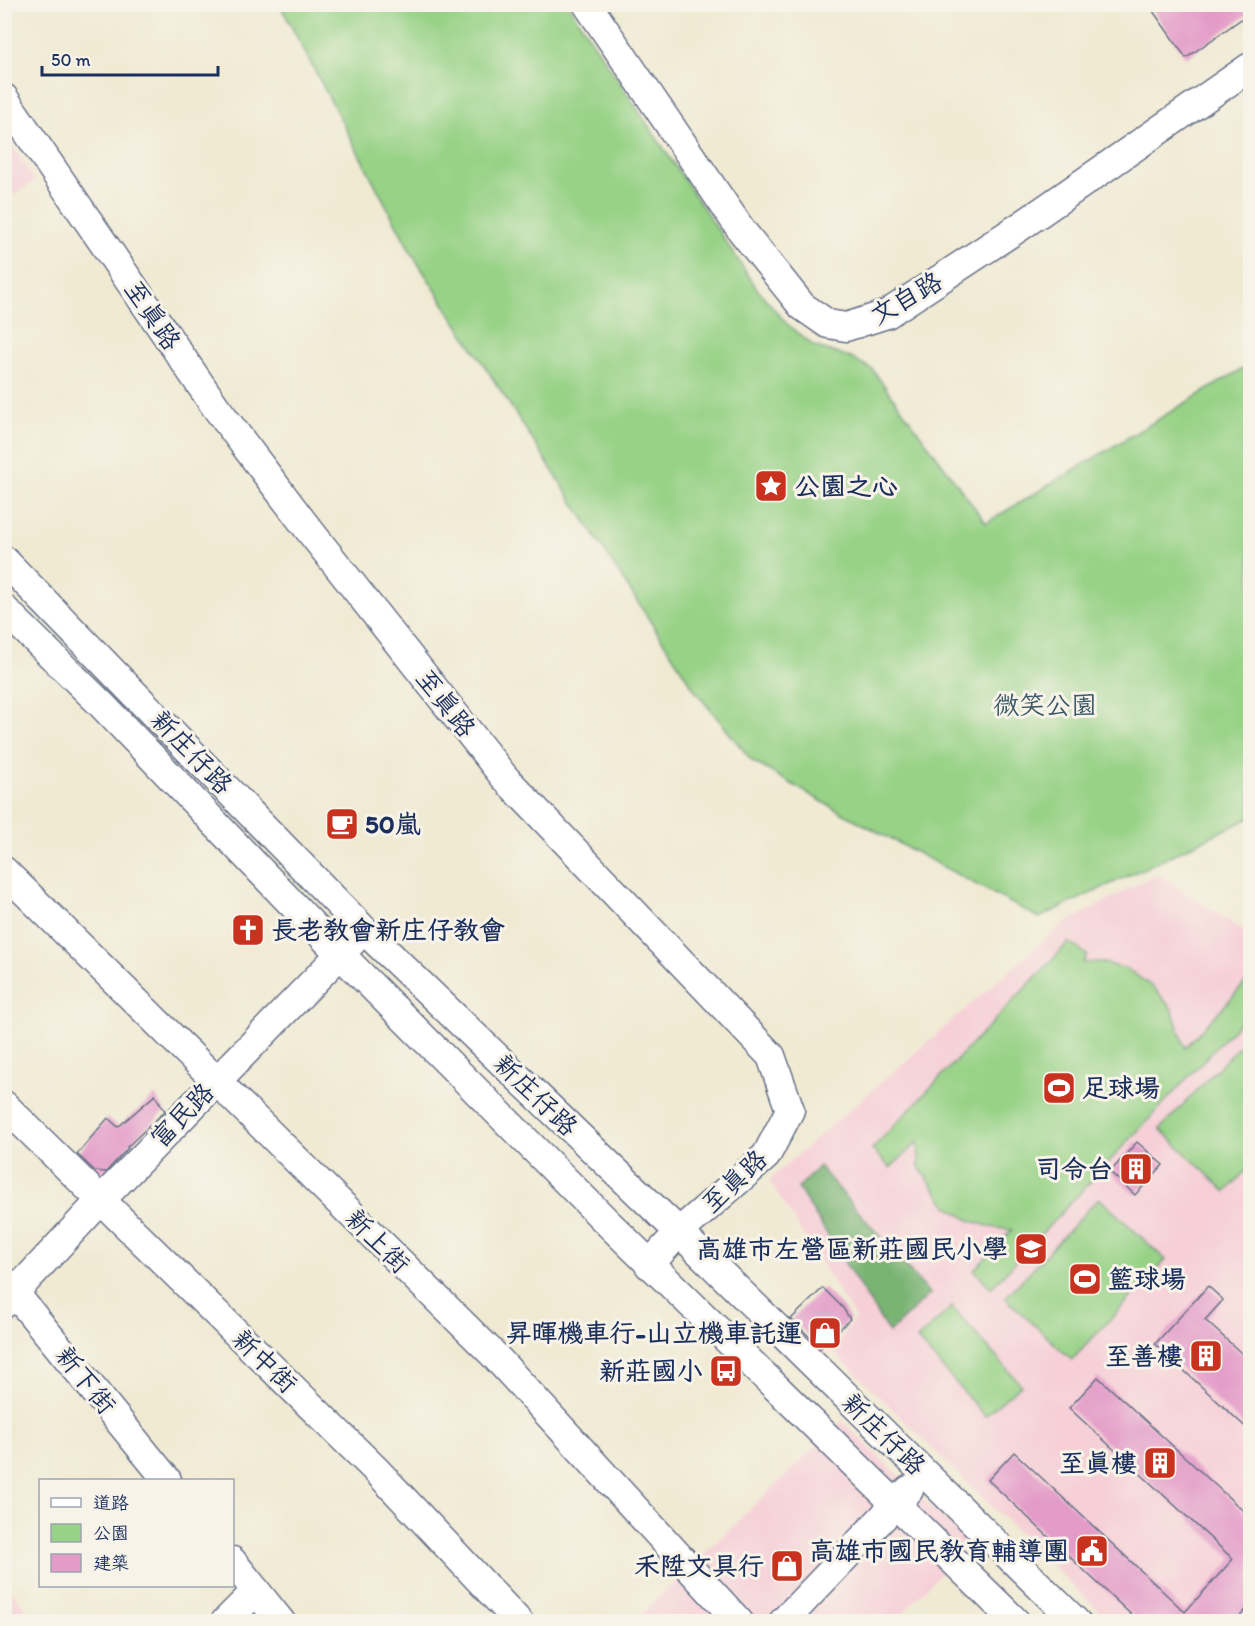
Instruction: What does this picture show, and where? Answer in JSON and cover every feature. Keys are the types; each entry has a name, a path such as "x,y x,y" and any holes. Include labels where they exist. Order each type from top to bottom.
{"street":[{"name":"文自路","path":"587,4 742,231 802,306 828,324 846,327 887,314 1021,226 1251,67"},
{"name":"至真路","path":"4,98 215,406 302,521 505,778 771,1056 790,1110 766,1156 679,1232 649,1264"},
{"name":"新庄仔路","path":"4,560 364,930 679,1232 1076,1622"},
{"name":"新庄仔路","path":"4,609 108,712 339,954 649,1264 1016,1622"},
{"name":"新上街","path":"4,871 494,1355 740,1622"},
{"name":"富民路","path":"8,1293 364,930"},
{"name":"新中街","path":"4,1105 377,1471 519,1622"},
{"name":"新下街","path":"8,1293 166,1479"},
{"path":"783,1622 924,1473"},
{"path":"234,1564 281,1622"},
{"path":"225,1622 256,1591"}],"shaded area":[{"path":"4,133 35,181 5,200 4,200"},
{"name":"高雄市左營區新莊國民小學","path":"1157,874 1250,935 1250,1621 1109,1621 832,1350 855,1318 769,1180 1062,925"},
{"path":"842,1421 969,1543 895,1621 633,1622"},
{"path":"5,1583 36,1621 5,1621"}],"green space":[{"name":"微笑公園","path":"280,5 568,5 758,290 787,324 814,346 851,358 872,369 986,523 1250,364 1250,818 1039,918 833,808 752,761 696,692 412,254"},
{"path":"1069,942 1087,955 1083,963 1100,962 1127,969 1153,987 1172,1009 1185,1048 1250,978 1250,1011 991,1288 974,1270 1012,1230 990,1227 969,1220 947,1206 919,1167 918,1142 890,1168 872,1149"},
{"path":"1239,1046 1250,1057 1250,1166 1226,1192 1160,1129"},
{"path":"819,1166 930,1294 889,1333 798,1188"},
{"name":"籃球場","path":"1099,1198 1166,1260 1072,1360 1005,1298"},
{"path":"952,1307 1021,1385 985,1416 917,1339"}],"building":[{"path":"1148,4 1251,4 1251,12 1186,58"},
{"path":"155,1095 165,1111 127,1147 106,1172 95,1171 77,1154 108,1118 118,1127"},
{"name":"司令台","path":"1137,1142 1163,1165 1135,1195 1110,1172"},
{"name":"至善樓","path":"1208,1286 1223,1300 1205,1320 1251,1362 1251,1432 1155,1344"},
{"path":"823,1288 843,1308 850,1319 821,1348 791,1319"},
{"path":"1098,1377 1251,1518 1251,1604 1235,1622 1139,1622 988,1480 1014,1452 1185,1612 1233,1559 1069,1408"}],"place":[{"name":"公園之心","path":"771,486"},
{"name":"50嵐","path":"342,824"},
{"name":"長老教會新庄仔教會","path":"248,930"},
{"name":"足球場","path":"1059,1088"},
{"name":"司令台","path":"1136,1169"},
{"name":"高雄市左營區新莊國民小學","path":"1031,1249"},
{"name":"籃球場","path":"1085,1279"},
{"name":"昇暉機車行-山立機車託運","path":"825,1333"},
{"name":"至善樓","path":"1206,1356"},
{"name":"新莊國小","path":"726,1371"},
{"name":"至真樓","path":"1160,1463"},
{"name":"高雄市國民教育輔導團","path":"1092,1551"},
{"name":"禾陞文具行","path":"787,1566"}]}
